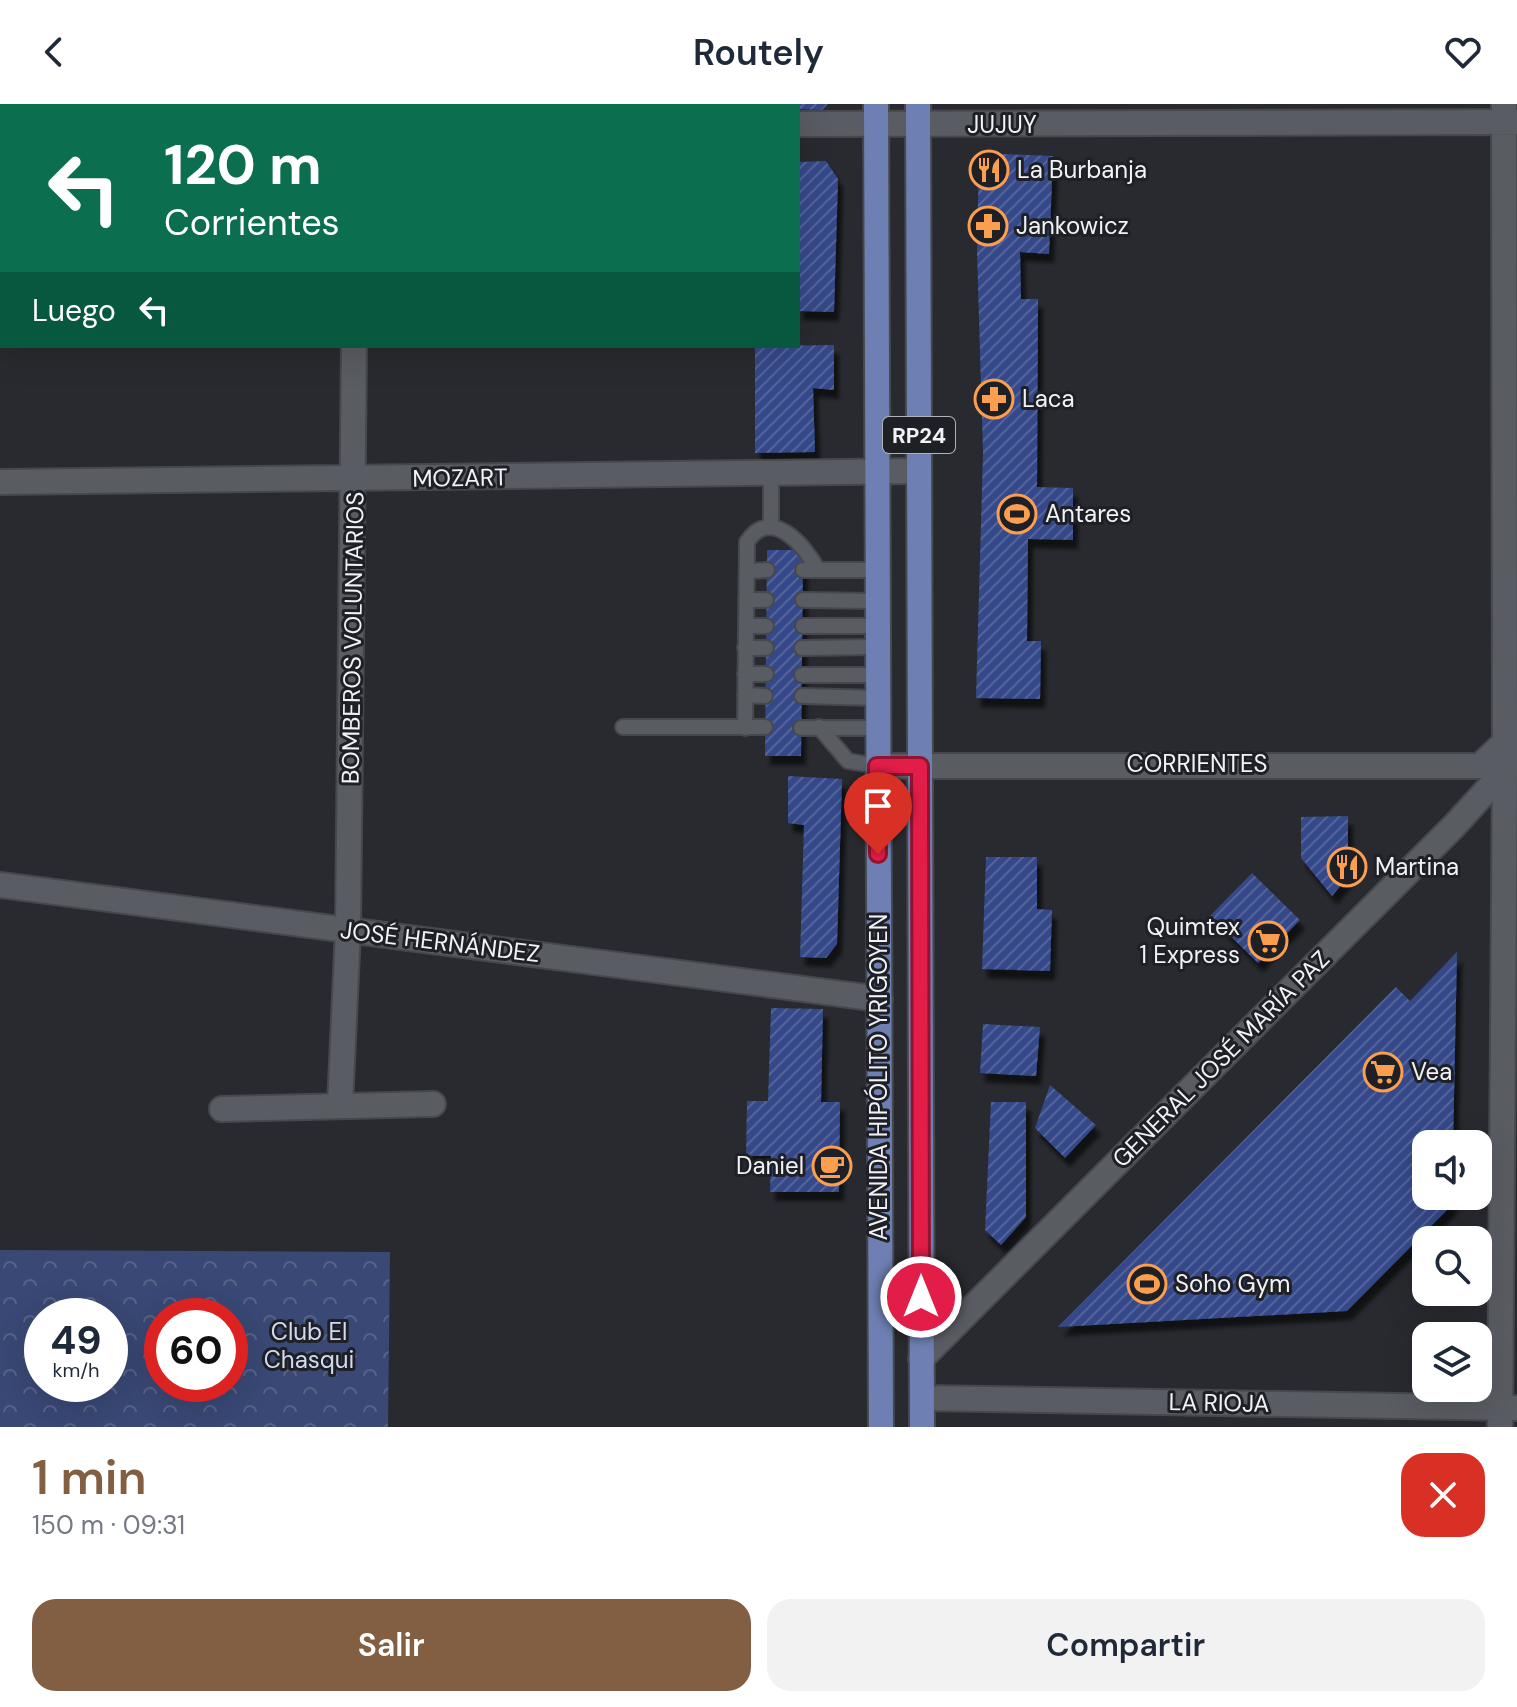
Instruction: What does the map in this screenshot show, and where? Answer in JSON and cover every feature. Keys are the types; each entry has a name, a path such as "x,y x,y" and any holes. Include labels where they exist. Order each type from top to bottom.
{"main road":[{"name":"AVENIDA HIPÓLITO YRIGOYEN","path":"876,114 881,1427"},
{"name":"AVENIDA HIPÓLITO YRIGOYEN","path":"918,115 922,1427"}],"street":[{"name":"JUJUY","path":"800,124 876,114 1508,116"},
{"path":"1506,1414 1508,116"},
{"name":"BOMBEROS VOLUNTARIOS","path":"340,1105 348,930 356,479 354,348"},
{"name":"MOZART","path":"0,482 919,471"},
{"name":"CORRIENTES","path":"877,766 1507,754"},
{"name":"GENERAL JOSÉ MARÍA PAZ","path":"921,1359 1455,825 1507,754"},
{"name":"JOSÉ HERNÁNDEZ","path":"0,885 880,999"},
{"path":"222,1109 433,1104"},
{"name":"LA RIOJA","path":"922,1398 1506,1414"}],"lane":[{"path":"771,474 771,527"},
{"path":"771,527 800,542 810,570 877,570"},
{"path":"745,728 747,542 752,535 771,527"},
{"path":"747,571 767,570"},
{"path":"746,600 766,600"},
{"path":"803,600 877,601"},
{"path":"746,626 766,626"},
{"path":"803,626 877,637"},
{"path":"802,648 877,637"},
{"path":"745,648 766,648"},
{"path":"745,674 766,674"},
{"path":"802,675 877,687"},
{"path":"802,696 877,687"},
{"path":"745,695 765,696"},
{"path":"623,727 765,727"},
{"path":"819,727 848,761 877,766"},
{"path":"801,728 877,728"}],"green space":[{"name":"Club El Chasqui","path":"0,1250 390,1252 388,1427 0,1427"}],"building":[{"path":"800,104 828,104 822,110 800,109"},
{"path":"979,153 1053,156 1049,254 1020,252 1021,299 1038,299 1037,487 1073,488 1073,540 1028,539 1027,641 1041,641 1040,699 976,698 983,453 977,253"},
{"path":"826,161 838,179 834,312 800,311 800,162"},
{"path":"800,345 834,345 834,390 813,388 815,452 755,453 755,348 800,348"},
{"path":"767,550 803,550 801,756 765,756"},
{"path":"788,776 842,779 837,944 826,958 800,957 804,825 788,823"},
{"path":"1348,816 1348,850 1359,863 1332,896 1301,858 1301,817"},
{"path":"986,857 1037,857 1037,909 1052,910 1050,971 982,969"},
{"path":"1252,873 1300,920 1258,963 1210,916"},
{"name":"Vea","path":"1457,952 1453,1130 1412,1130 1412,1210 1447,1210 1431,1226 1412,1226 1412,1245 1347,1311 1058,1327 1396,987 1410,1001"},
{"path":"771,1008 823,1009 821,1102 840,1102 839,1192 770,1192 771,1156 746,1156 747,1101 768,1101"},
{"path":"983,1024 1040,1027 1036,1076 980,1073"},
{"path":"1050,1085 1096,1125 1065,1158 1035,1128"},
{"path":"991,1102 1026,1102 1026,1217 1001,1245 985,1230"}],"place":[{"name":"La Burbanja","path":"989,170"},
{"name":"Jankowicz","path":"988,226"},
{"name":"Laca","path":"994,399"},
{"name":"Antares","path":"1017,514"},
{"name":"Martina","path":"1347,867"},
{"name":"Quimtex 1 Express","path":"1268,941"},
{"name":"Vea","path":"1383,1072"},
{"name":"Daniel","path":"832,1166"},
{"name":"Soho Gym","path":"1147,1284"}],"route":[{"path":"878,854 877,766 920,766 921,1297"}]}
